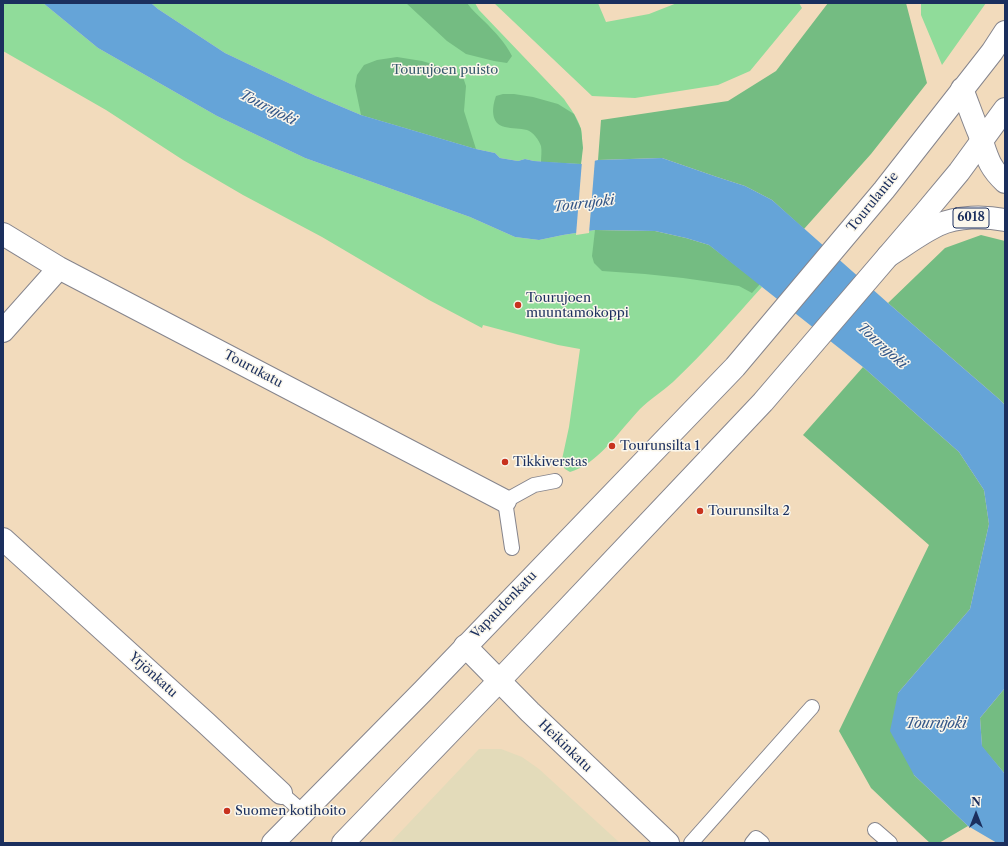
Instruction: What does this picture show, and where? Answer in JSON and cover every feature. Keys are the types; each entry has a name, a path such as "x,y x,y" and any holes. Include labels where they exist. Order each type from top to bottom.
{"main road":[{"name":"Tourulantie","path":"736,367 884,190 992,52 1005,32"},
{"path":"962,89 982,141 986,157 997,174 1005,182"},
{"path":"931,220 959,172 1005,109"},
{"name":"6018","path":"500,680 763,402 888,256 931,220 984,218 1005,220"},
{"name":"Tourukatu","path":"3,234 59,268 504,501"},
{"path":"3,331 59,268"},
{"name":"Vapaudenkatu","path":"273,843 736,367"},
{"name":"Yrjönkatu","path":"3,539 281,793"},
{"name":"Heikinkatu","path":"465,646 530,712 668,843"},
{"path":"343,843 500,680"}],"lane":[{"path":"512,548 504,501 534,485 555,481"},
{"path":"691,843 812,708"},
{"name":"Yrjönkatu","path":"281,793 303,812"},
{"path":"875,830 890,843"},
{"path":"752,843 756,838 762,843"}],"shaded area":[{"path":"479,749 501,749 522,757 539,769 620,843 390,843"}],"green space":[{"path":"3,3 43,3 98,48 217,116 305,158 470,217 515,237 539,240 595,230 709,245 762,287 696,359 673,382 640,409 599,454 590,462 570,472 561,464 569,427 580,349 558,345 483,325 482,328 429,300 322,237 243,195 183,160 106,110 3,51"},
{"name":"Tourujoen puisto","path":"151,3 475,3 479,10 564,99 578,121 581,129 581,164 525,159 518,161 500,158 495,153 476,149 361,115 316,96 225,53"},
{"path":"406,3 467,3 500,37 512,56 507,63 466,54 447,41"},
{"path":"494,3 598,3 606,22 649,14 677,3 799,3 802,8 750,71 718,85 635,98 592,96"},
{"path":"828,3 906,3 927,83 871,154 804,229 772,200 745,186 662,158 598,160 601,120 728,101 776,71"},
{"path":"921,3 986,3 942,65 921,15"},
{"path":"397,57 422,61 453,70 463,77 466,86 464,111 476,149 361,115 355,86 357,75 364,65 377,60"},
{"path":"503,94 533,97 558,104 574,114 581,129 583,148 581,164 541,162 541,146 534,134 527,130 505,127 500,125 495,119 493,110 496,96"},
{"path":"595,230 655,231 709,245 760,284 752,293 739,286 683,278 602,271 594,263 592,256"},
{"path":"981,235 1005,241 1005,405 888,303 945,248"},
{"path":"863,367 959,452 984,490 989,524 970,609 898,693 914,775 968,826 939,843 930,843 871,788 839,731 929,545 803,435"},
{"path":"1005,688 1005,774 982,747 980,718"}],"water":[{"name":"Tourujoki","path":"43,3 151,3 225,53 316,96 361,115 476,149 495,153 500,158 518,161 525,159 581,164 598,160 662,158 745,186 772,200 1005,405 1005,688 980,718 982,746 1005,774 1005,843 997,843 968,826 914,775 890,731 898,693 970,609 989,524 984,490 959,452 863,367 709,245 655,231 595,230 539,240 515,237 470,217 305,158 217,116 98,48"}],"pier":[{"path":"595,159 589,233 576,235 582,161"}],"place":[{"name":"Tourujoen muuntamokoppi","path":"518,305"},
{"name":"Tourunsilta 1","path":"612,446"},
{"name":"Tikkiverstas","path":"505,462"},
{"name":"Tourunsilta 2","path":"700,511"},
{"name":"Suomen kotihoito","path":"227,811"}]}
